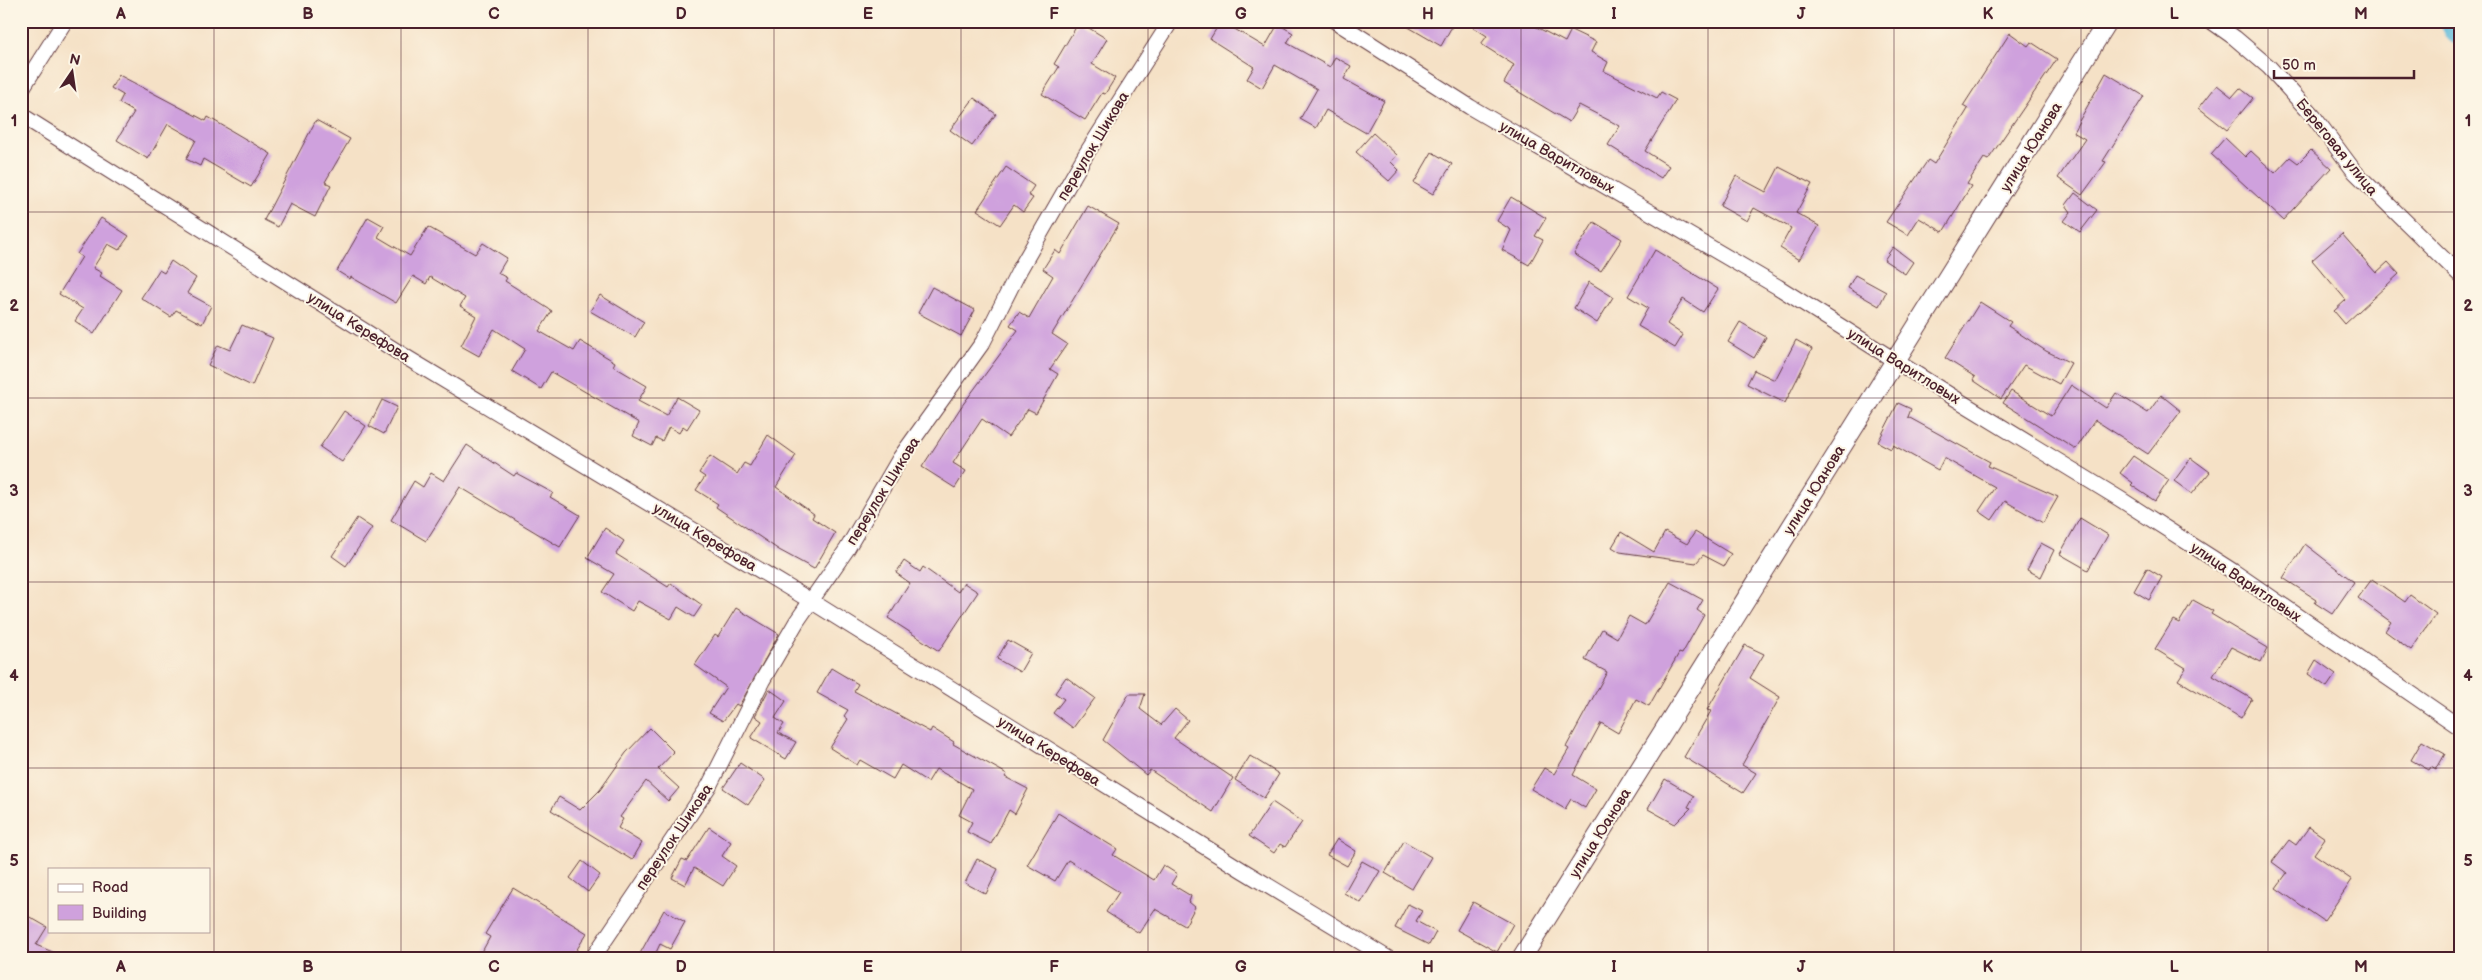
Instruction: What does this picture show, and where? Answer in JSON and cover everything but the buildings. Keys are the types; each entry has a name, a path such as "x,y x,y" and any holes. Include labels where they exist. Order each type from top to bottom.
{"street":[{"path":"21,90 64,21"},
{"name":"переулок Шикова","path":"592,959 709,786 762,681 811,601 847,549 900,458 983,342 1020,269 1086,154 1172,21"},
{"name":"улица Варитловых","path":"1335,21 1470,107 1778,287 1897,360 2234,572 2461,728"},
{"name":"улица Юанова","path":"1521,959 2108,21"},
{"name":"Береговая улица","path":"2211,21 2235,38 2269,67 2314,117 2355,172 2461,276"},
{"name":"улица Керефова","path":"21,115 409,359 811,601 1242,870 1389,959"}],"waterway":[{"path":"2457,21 2461,29"}]}
